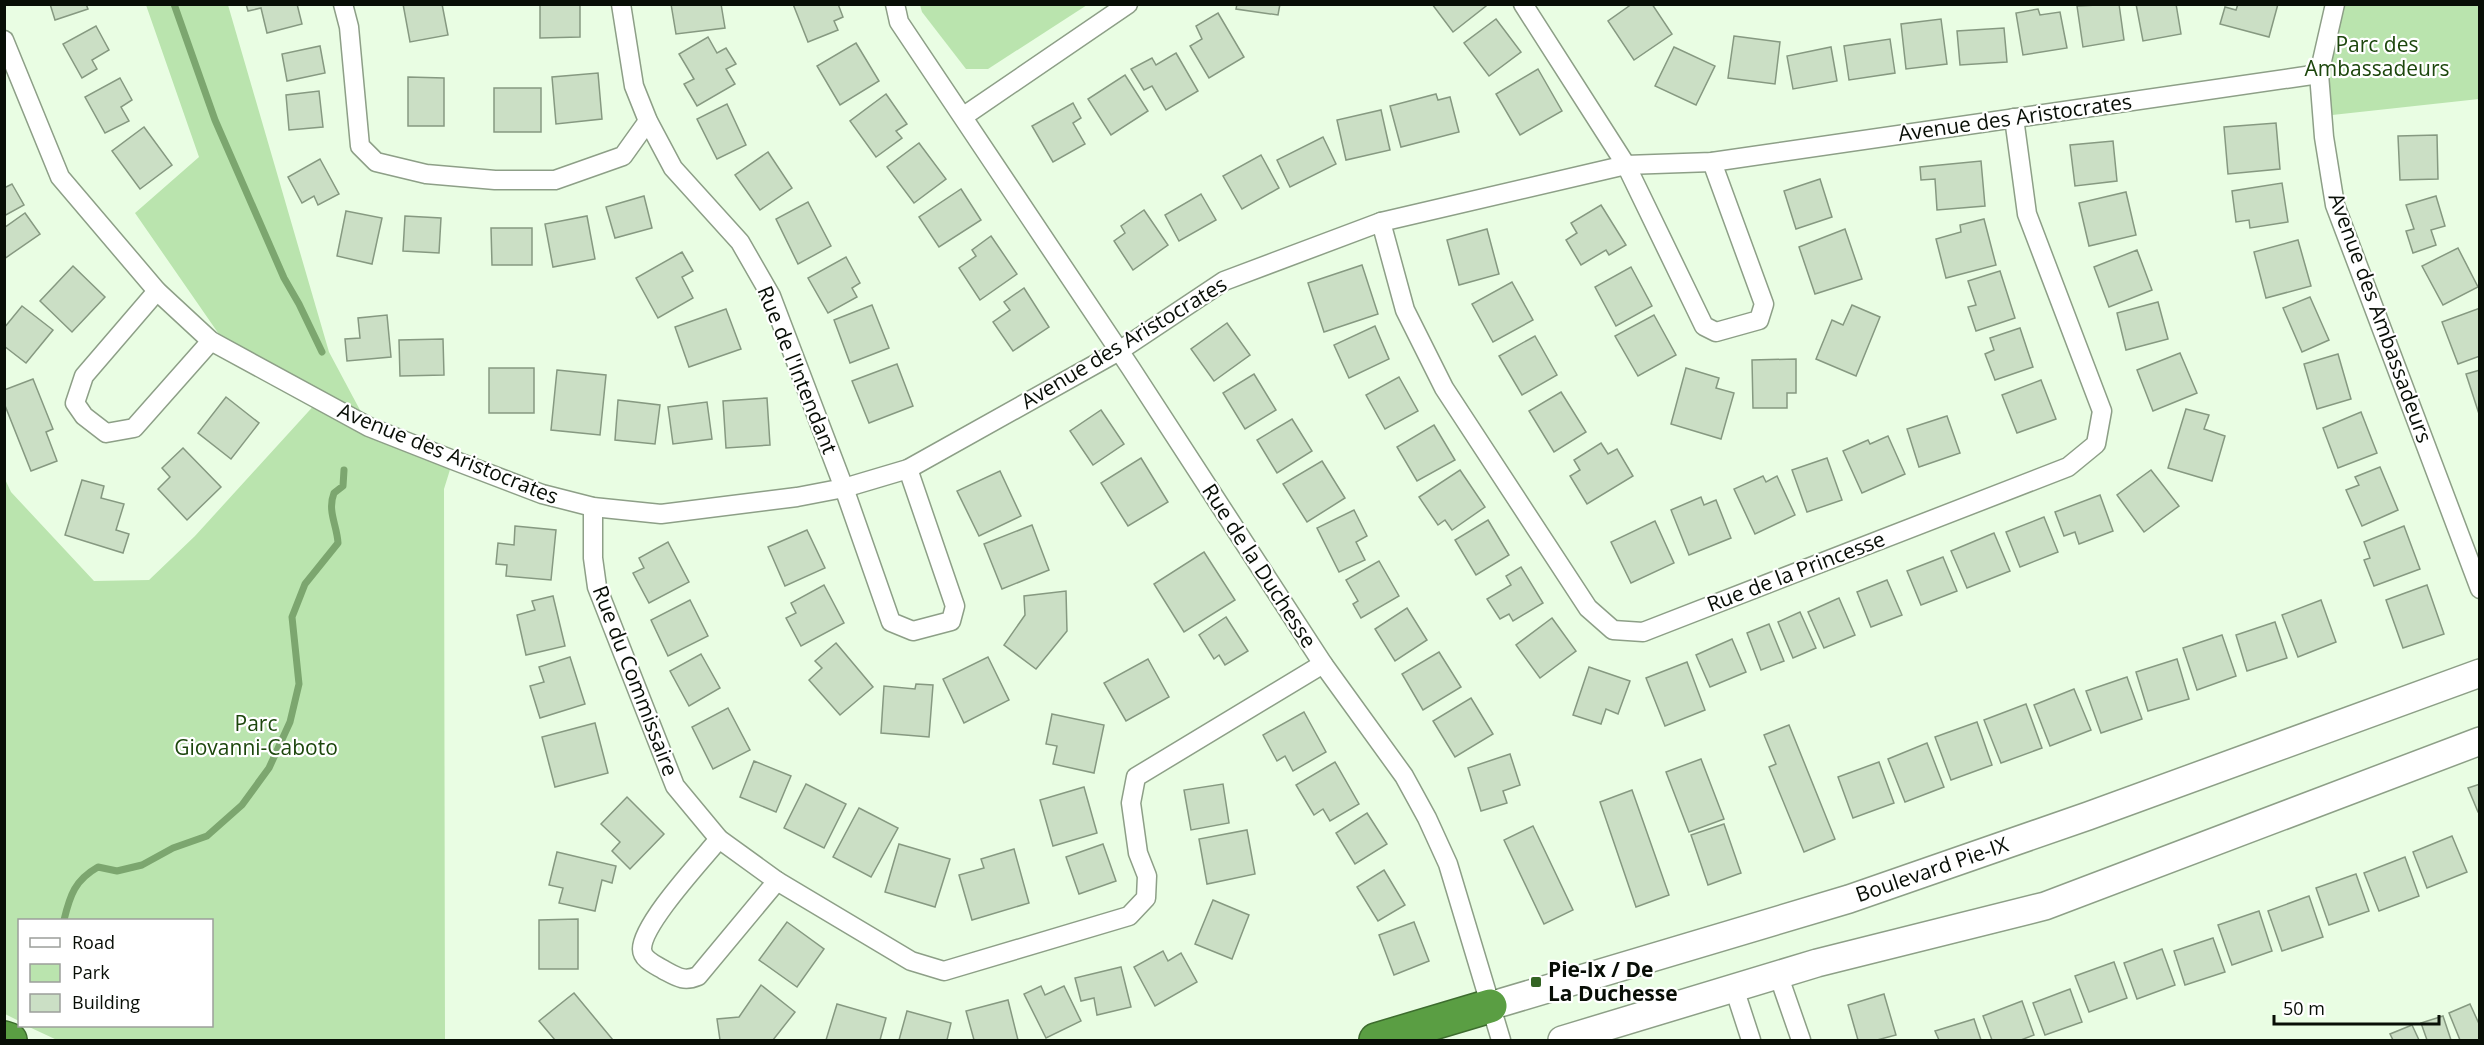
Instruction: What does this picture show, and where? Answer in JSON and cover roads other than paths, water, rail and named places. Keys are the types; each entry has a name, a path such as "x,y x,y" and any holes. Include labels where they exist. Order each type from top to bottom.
{"highway":[{"name":"Boulevard Pie-IX","path":"1376,1041 1490,1006"},
{"path":"4,1038 10,1041"}],"street":[{"path":"343,4 349,27 360,146 376,162 437,175 495,180 555,180 624,156 648,121"},
{"name":"Rue de l'Intendant","path":"621,4 634,86 648,121 673,168 740,242 771,296 844,488"},
{"name":"Rue de la Duchesse","path":"896,4 899,22 964,116 1323,664 1390,754 1427,818 1455,886 1501,1041"},
{"path":"964,116 1128,4"},
{"path":"1523,4 1626,165 1704,326 1716,332 1759,320 1764,304 1712,162"},
{"name":"Avenue des Ambassadeurs","path":"2335,4 2319,74 2325,137 2336,205 2480,588"},
{"name":"Avenue des Aristocrates","path":"4,40 60,177 156,291 211,341 369,427 543,494 593,507 661,514 796,497 844,488 908,469 1119,351 1224,280 1381,222 1626,165 1712,162 2319,74"},
{"name":"Rue de la Princesse","path":"1381,222 1405,310 1444,388 1588,608 1613,630 1643,632 2068,467 2096,444 2102,411 2027,214 2014,118"},
{"path":"156,291 84,376 75,403 84,416 106,434 134,428 211,341"},
{"path":"844,488 891,622 913,631 951,621 955,606 908,469"},
{"name":"Rue du Commissaire","path":"593,507 593,558 597,587 675,786 718,839 777,881 911,961 944,971 1129,916 1146,898 1147,876 1138,853 1131,803 1136,777 1323,664"},
{"name":"Boulevard Pie-IX","path":"1490,1006 1848,899 2088,816 2480,673"},
{"path":"1562,1041 1778,974 2045,906 2480,741"},
{"path":"718,839 647,928 642,950 646,959 680,979 688,980 698,976 777,881"},
{"path":"1778,974 1801,1041"},
{"path":"1734,988 1751,1041"}],"waterway":[{"path":"174,4 215,120 284,278 322,352"},
{"path":"64,919 75,889 90,872 98,867 117,871 142,865 173,848 207,836 242,805 269,768 290,722 299,684 292,617 305,584 338,543 332,500 334,493 343,486 344,470"}],"place":[{"name":"Pie-Ix / De La Duchesse","path":"1536,982"}],"park label":[{"name":"Parc des Ambassadeurs","path":"2377,57"},
{"name":"Parc Giovanni-Caboto","path":"256,736"}]}
